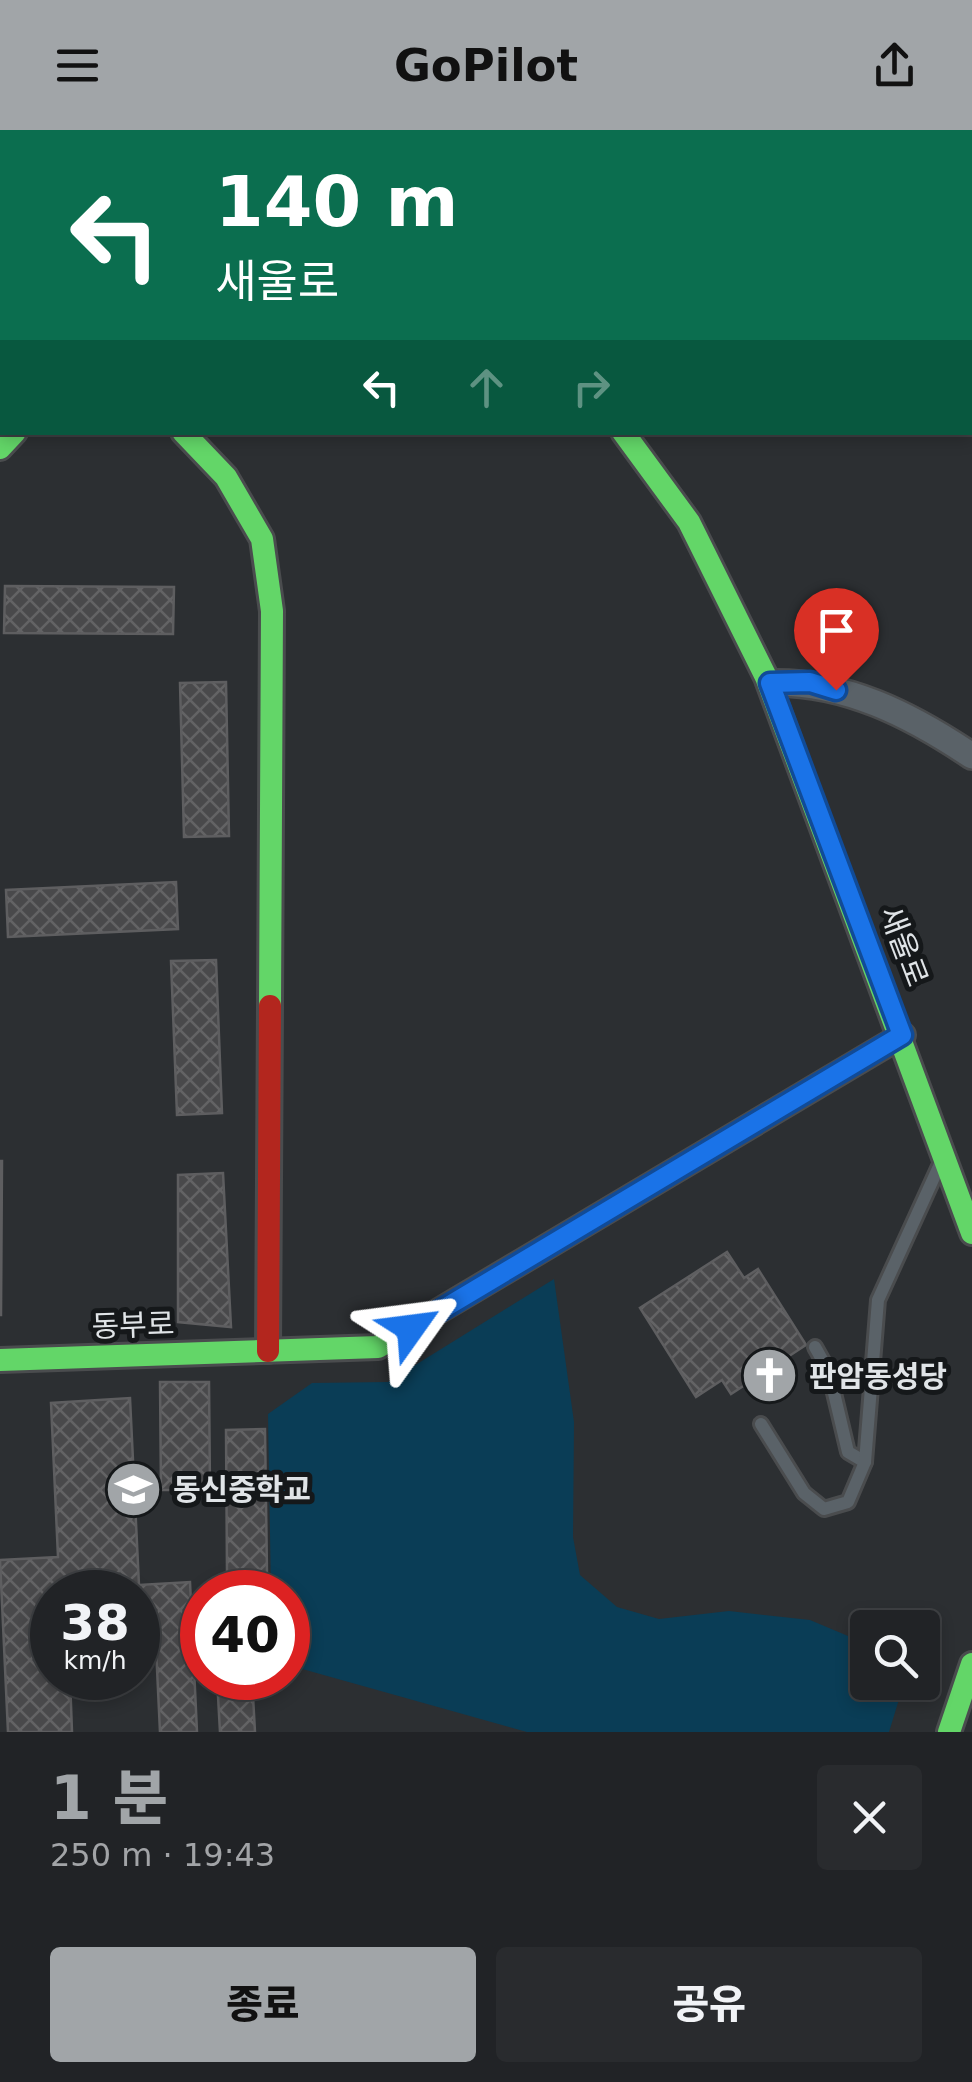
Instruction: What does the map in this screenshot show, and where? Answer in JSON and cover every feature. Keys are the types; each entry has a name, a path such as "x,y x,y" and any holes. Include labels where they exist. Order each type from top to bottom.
{"street":[{"path":"186,435 226,477 262,539 272,611 268,1351"},
{"name":"새울로","path":"626,435 718,574 770,683 972,1233"},
{"path":"770,683 810,682 860,697 925,724 972,756"},
{"name":"동부로","path":"0,1360 378,1348 902,1035"},
{"path":"949,1732 972,1664"}],"lane":[{"path":"761,1424 804,1493 824,1509 848,1502 865,1462 878,1300 944,1155"},
{"path":"815,1348 828,1372 848,1452 865,1462"}],"shaded area":[{"path":"554,1279 574,1422 573,1537 580,1575 617,1607 659,1619 729,1611 810,1620 850,1637 850,1700 899,1700 889,1732 527,1732 310,1671 310,1570 271,1570 268,1414 312,1383 388,1382"}],"building":[{"path":"5,586 174,587 173,634 4,633"},
{"path":"226,682 229,836 184,837 180,683"},
{"path":"176,882 178,929 8,937 6,890"},
{"path":"216,960 222,1113 177,1115 171,961"},
{"path":"2,1161 1,1315 0,1315"},
{"path":"223,1173 231,1327 178,1322 178,1175"},
{"path":"727,1252 744,1278 758,1269 806,1345 731,1394 722,1380 696,1397 640,1308"},
{"path":"160,1382 209,1382 210,1490 161,1490"},
{"path":"130,1398 138,1570 30,1570 30,1700 71,1700 72,1732 8,1732 0,1560 58,1557 51,1403"},
{"path":"265,1429 267,1570 227,1570 226,1430"},
{"path":"180,1583 180,1700 196,1700 197,1732 160,1732 160,1584"},
{"path":"218,1700 253,1700 255,1732 220,1732"}],"traffic: fast":[{"path":"0,448 12,435"},
{"path":"186,435 226,477 262,539 272,611 270,1006"},
{"path":"625,435 689,522 766,677 972,1233"},
{"path":"0,1360 378,1347 903,1035"},
{"path":"949,1732 972,1664"}],"traffic: jam":[{"path":"268,1351 270,1006"}],"place":[{"name":"판암동성당","path":"770,1376"},
{"name":"동신중학교","path":"134,1489"}],"route":[{"path":"411,1328 902,1035 770,683 810,682 836,690"}]}
